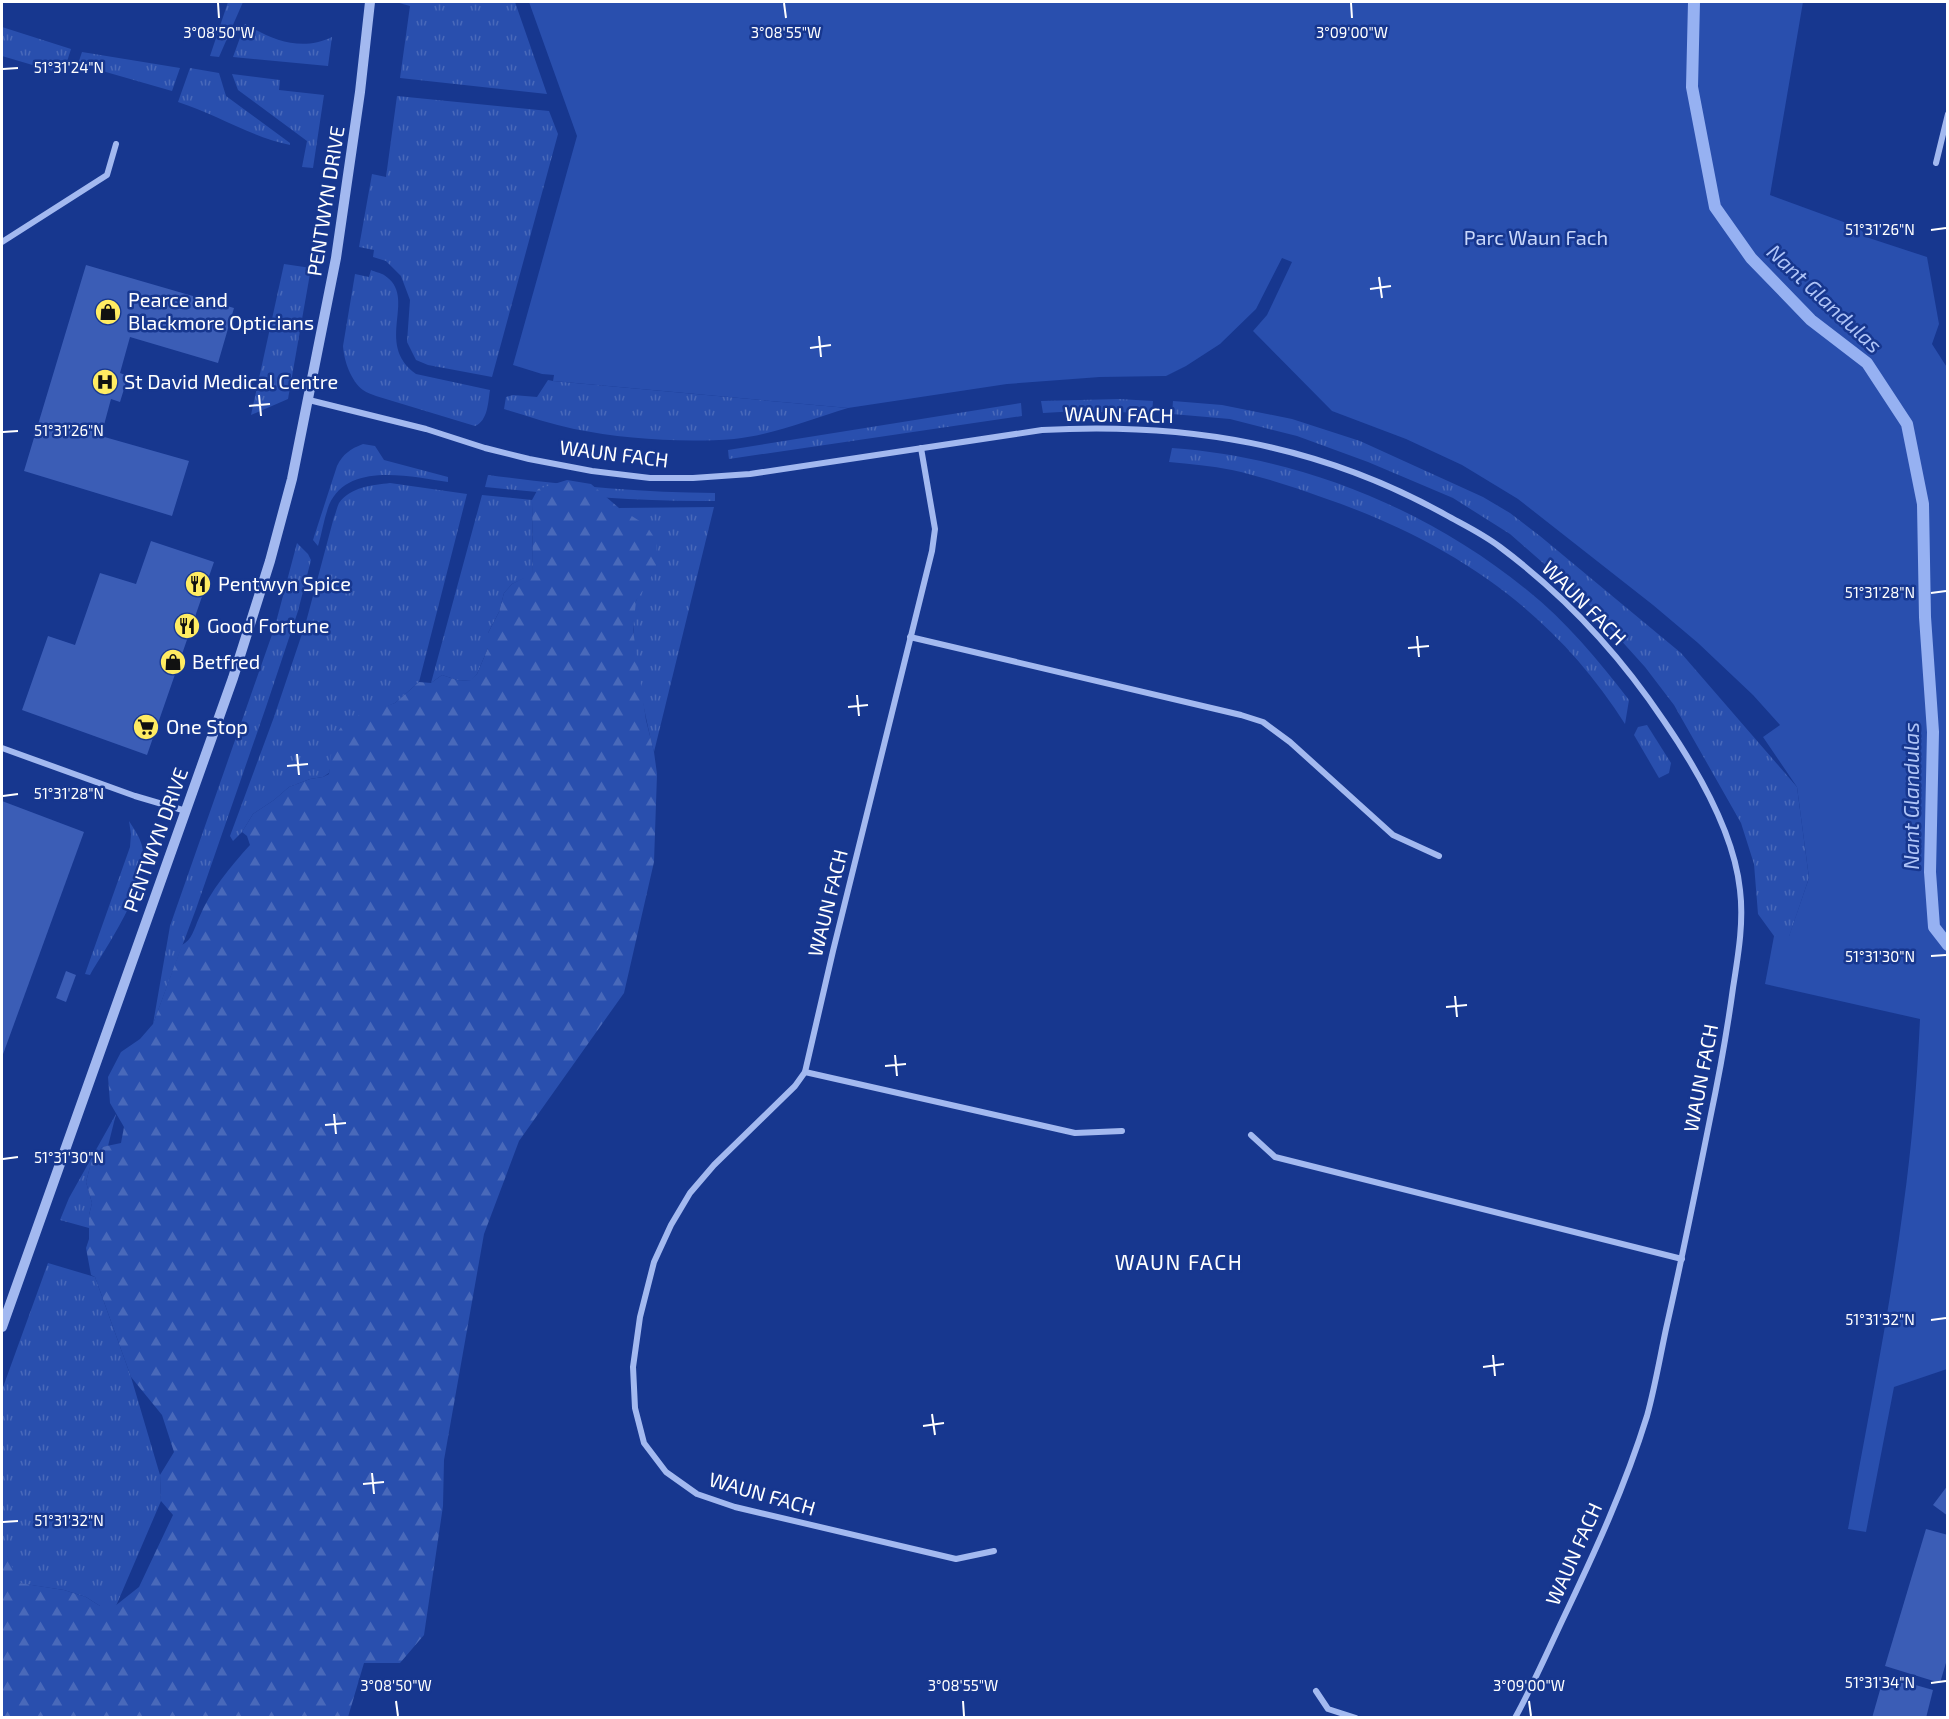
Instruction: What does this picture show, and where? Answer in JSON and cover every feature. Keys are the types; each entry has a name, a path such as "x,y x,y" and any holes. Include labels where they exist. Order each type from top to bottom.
{"street":[{"name":"PENTWYN DRIVE","path":"2,1327 233,678 270,561 292,478 309,400 336,258 370,2"},
{"path":"1936,163 1947,114"},
{"path":"2,242 107,175 116,144"},
{"name":"WAUN FACH","path":"309,400 426,429 529,459 592,471 650,478 733,476 1035,431 1086,428 1168,431 1237,439 1346,468 1409,494 1496,544 1563,600 1649,698 1701,782 1734,858 1740,889 1741,914 1737,962 1723,1055 1682,1259 1648,1412 1604,1533 1516,1717"},
{"name":"WAUN FACH","path":"921,448 935,529 932,551 805,1072 795,1086 714,1165 690,1193 670,1225 654,1262 640,1317 633,1367 635,1408 644,1443 666,1472 697,1494 735,1507 956,1559 994,1551"},
{"path":"910,637 1230,712 1263,723 1290,742 1393,835 1439,856"},
{"path":"2,748 186,812"},
{"path":"805,1072 1075,1133 1122,1131"},
{"path":"1251,1135 1275,1157 1682,1259"},
{"path":"1316,1691 1328,1709 1356,1718"}],"green space":[{"path":"228,2 243,2 219,57 210,56"},
{"path":"396,2 515,2 547,94 400,78 410,6"},
{"name":"Parc Waun Fach","path":"529,2 1803,2 1770,195 1860,228 1866,237 1927,257 1939,324 1932,344 1948,369 1947,1369 1894,1387 1866,1532 1848,1529 1897,1249 1912,1138 1920,1019 1765,984 1774,936 1789,936 1809,878 1797,787 1763,737 1780,725 1753,695 1698,643 1518,499 1462,465 1406,439 1332,411 1253,331 1267,315 1292,262 1282,258 1256,309 1220,344 1166,376 1100,377 1007,384 848,408 553,381 554,375 542,374 513,365 577,136"},
{"path":"245,24 266,35 298,44 309,44 332,37 328,66 233,57"},
{"path":"2,27 71,49 63,74 2,56"},
{"path":"82,52 180,68 172,91 78,64"},
{"path":"190,68 219,73 226,96 290,145 261,137 178,102"},
{"path":"232,74 280,80 279,90 324,95 313,168 302,167 307,141 238,90"},
{"path":"397,96 549,111 558,134 492,377 428,365 416,360 407,342 410,300 401,276 386,261 373,257 374,250 359,247 372,174 386,177"},
{"path":"284,264 311,268 288,399 251,415"},
{"path":"371,270 384,275 394,284 398,295 396,335 398,349 404,362 416,374 490,390 487,411 479,424 475,426 376,396 363,390 355,381 347,364 343,346 355,274 369,277"},
{"path":"548,380 848,408 763,434 734,439 695,441 633,438 574,429 504,409 506,397 513,395 537,397"},
{"path":"1119,399 1153,401 1152,413 1078,411 1043,413 1041,401"},
{"path":"1173,401 1222,405 1292,419 1360,441 1483,497 1510,513 1540,536 1681,653 1797,787 1809,878 1789,937 1774,936 1758,914 1754,864 1741,823 1674,705 1645,667 1582,597 1510,534 1453,498 1368,462 1297,436 1230,419 1172,414"},
{"path":"1021,403 1022,416 729,459 728,450"},
{"path":"363,444 375,446 384,460 448,477 448,482 400,475 382,475 351,482 338,491 329,505 318,546 313,540 337,466 347,452"},
{"path":"1172,448 1220,453 1314,476 1360,492 1448,535 1489,561 1527,590 1569,628 1629,700 1625,724 1597,683 1565,647 1495,584 1456,558 1370,515 1301,490 1232,470 1169,462"},
{"path":"488,475 601,488 715,493 715,501 600,497 485,487"},
{"path":"567,480 591,484 619,508 646,525 656,540 656,569 636,601 633,630 646,720 657,774 654,862 624,993 519,1141 484,1234 444,1460 443,1506 424,1635 400,1663 364,1663 348,1717 2,1717 2,1556 7,1555 19,1583 64,1590 86,1597 100,1606 115,1606 139,1587 173,1515 161,1501 160,1475 174,1452 162,1415 131,1377 95,1277 91,1275 86,1248 92,1203 86,1182 91,1163 102,1147 121,1143 124,1127 110,1103 108,1077 121,1052 140,1039 153,1024 182,945 190,937 215,889 250,845 247,836 242,832 253,814 289,787 329,774 333,738 345,722 395,703 419,682 431,683 442,675 470,681 477,674 488,648 488,633 499,612 504,593 512,584 533,573 532,500 538,489"},
{"path":"390,483 467,494 419,682 395,703 378,710 332,760 329,773 289,787 253,814 242,832 233,841 230,836 306,622 338,505 355,490"},
{"path":"482,495 532,500 533,574 512,584 504,593 499,612 488,633 488,648 477,674 471,681 457,680 442,675 431,683"},
{"path":"714,507 654,752 638,676 633,632 636,601 655,569 619,508"},
{"path":"297,543 311,560 298,611 196,909 153,1024 170,926 275,626"},
{"path":"1647,725 1671,763 1669,773 1659,778 1634,735 1638,727"},
{"path":"129,821 142,846 143,861 140,877 117,930 90,975 85,974 130,847"},
{"path":"116,1114 108,1146 102,1147 91,1163 86,1182 92,1203 89,1228 60,1220 69,1198"},
{"path":"48,1263 95,1277 131,1377 160,1475 161,1501 116,1606 100,1606 86,1597 64,1590 18,1583 7,1556 2,1556 2,1390"}],"building":[{"path":"86,265 234,308 218,363 130,337 120,373 128,376 120,402 111,399 101,436 189,461 172,516 24,471"},
{"path":"151,541 214,562 147,755 22,710 48,636 75,645 100,573 136,584"},
{"path":"2,801 84,832 2,1057"},
{"path":"66,971 76,975 66,1002 56,998"},
{"path":"1948,1485 1948,1516 1933,1505"},
{"path":"1926,1529 1948,1535 1948,1656 1940,1683 1885,1666"},
{"path":"1884,1676 1933,1690 1926,1718 1872,1718"}],"waterway":[{"name":"Nant Glandulas","path":"1694,2 1692,87 1715,207 1751,258 1811,320 1867,363 1907,424 1923,504 1925,617 1933,732 1930,872 1934,927 1948,945"}],"place":[{"name":"Pearce and Blackmore Opticians","path":"108,312"},
{"name":"St David Medical Centre","path":"105,382"},
{"name":"Pentwyn Spice","path":"198,584"},
{"name":"Good Fortune","path":"187,626"},
{"name":"Betfred","path":"173,662"},
{"name":"One Stop","path":"146,727"}],"district":[{"name":"WAUN FACH","path":"1179,1263"}]}
